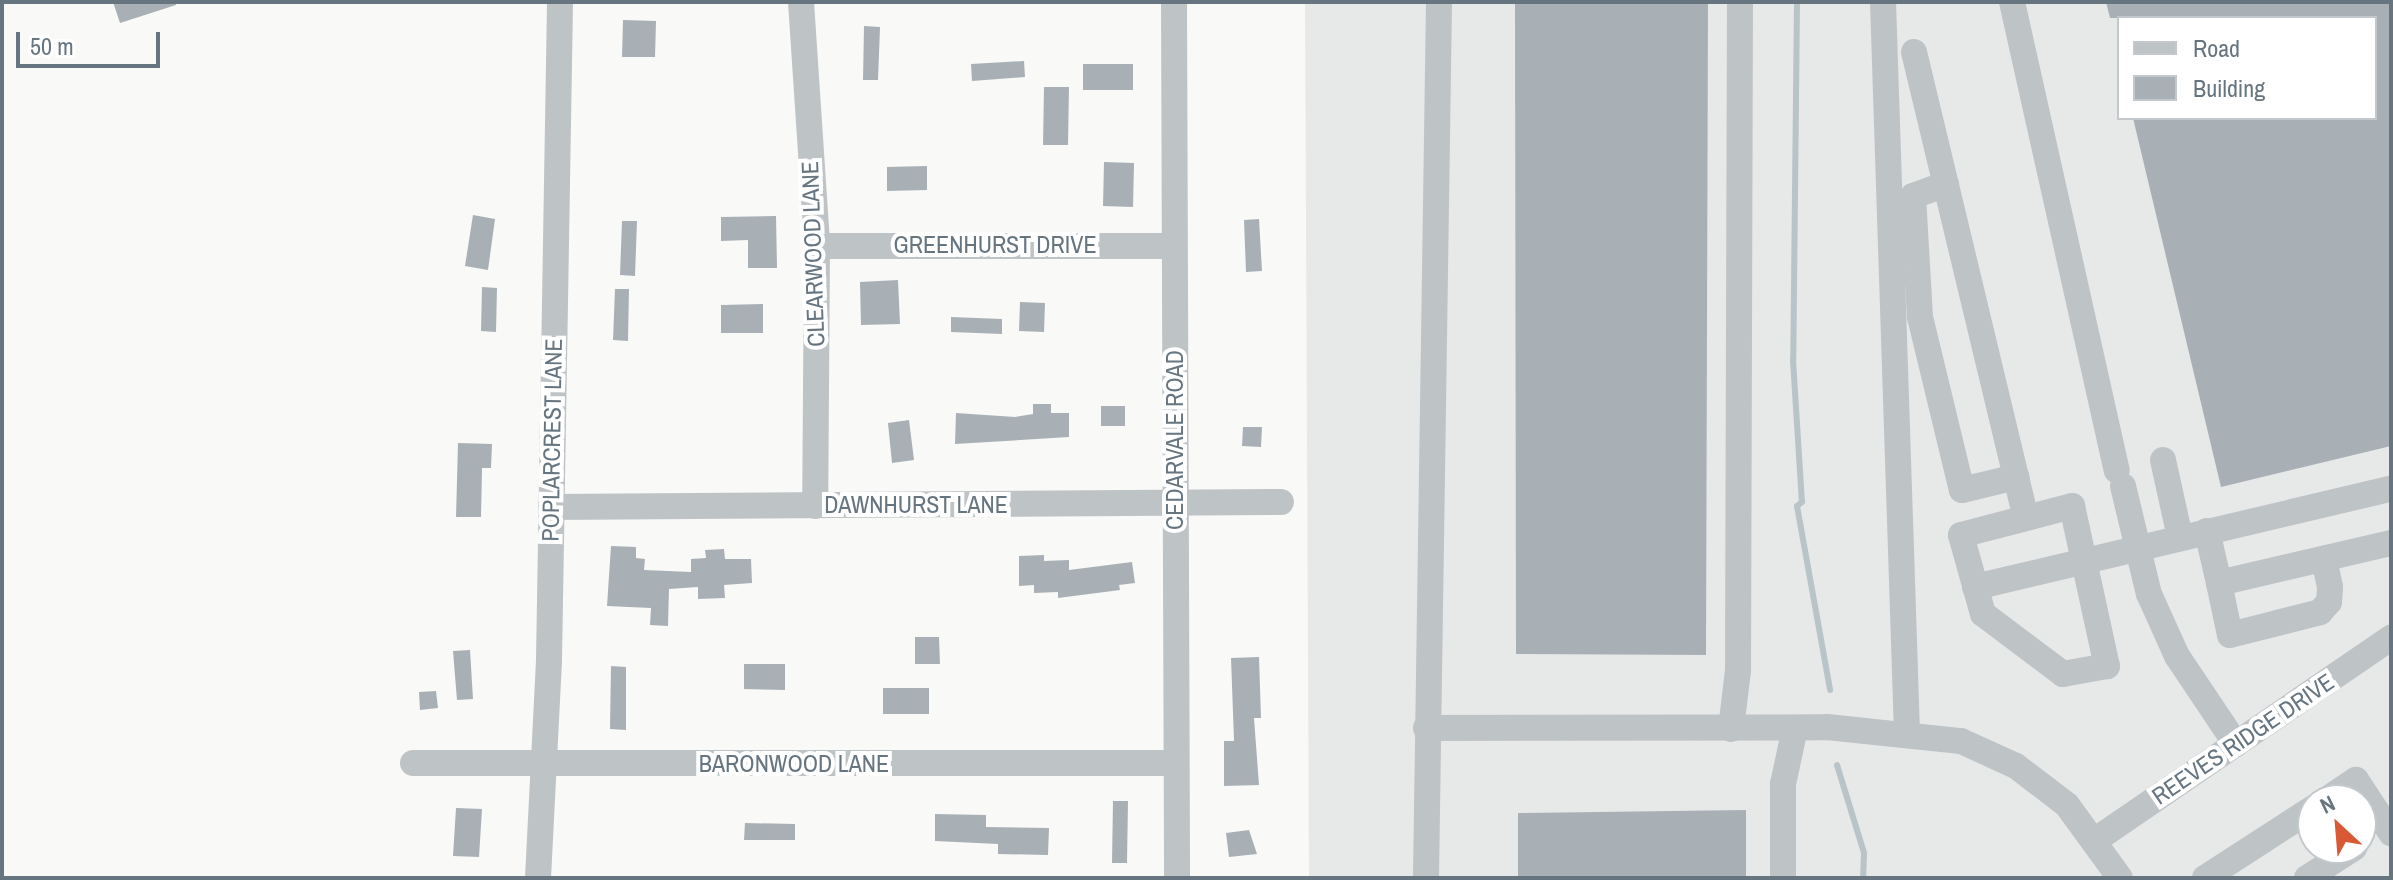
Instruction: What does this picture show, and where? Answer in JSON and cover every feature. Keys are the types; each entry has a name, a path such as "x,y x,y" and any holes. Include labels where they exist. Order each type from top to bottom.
{"street":[{"name":"POPLARCREST LANE","path":"538,878 546,764 560,2"},
{"name":"CLEARWOOD LANE","path":"801,2 817,246 815,506"},
{"name":"CEDARVALE ROAD","path":"1174,2 1177,878"},
{"path":"1426,878 1439,2"},
{"path":"1731,729 1738,670 1740,2"},
{"path":"1883,2 1907,735"},
{"path":"2012,2 2149,594 2177,656 2236,744"},
{"path":"1914,52 2026,517"},
{"path":"1946,184 1913,196 1920,317 1962,490 2016,477"},
{"name":"GREENHURST DRIVE","path":"817,246 1174,246"},
{"path":"2163,460 2180,537"},
{"path":"1975,587 2391,489"},
{"name":"DAWNHURST LANE","path":"551,507 1281,502"},
{"path":"2072,506 2107,666 2063,674 1983,614 1961,535 2026,517 2072,506"},
{"path":"2207,531 2230,635 2320,612 2330,587 2324,559"},
{"path":"2219,583 2391,543"},
{"name":"REEVES RIDGE DRIVE","path":"2094,841 2391,638"},
{"path":"1426,728 1795,728 1961,741 2016,766 2067,805 2120,878"},
{"path":"1783,878 1783,784 1795,728"},
{"name":"BARONWOOD LANE","path":"413,763 1175,763"},
{"path":"2377,812 2389,830"},
{"path":"2205,878 2297,818"},
{"path":"2307,878 2329,864"}],"shaded area":[{"path":"1305,2 2391,2 2391,878 1309,878"}],"building":[{"path":"113,2 175,2 176,5 120,23"},
{"path":"1515,2 1708,2 1706,655 1516,654"},
{"path":"2106,2 2391,2 2391,446 2221,487 2133,120 2377,120 2377,16 2110,18"},
{"path":"623,20 656,21 655,57 622,57"},
{"path":"864,26 880,27 878,80 863,80"},
{"path":"1024,61 1025,77 972,81 971,64"},
{"path":"1083,64 1133,64 1133,90 1083,90"},
{"path":"1044,87 1069,87 1068,145 1043,145"},
{"path":"1104,162 1134,163 1133,207 1103,206"},
{"path":"927,166 927,190 887,191 887,167"},
{"path":"473,215 495,219 488,270 465,266"},
{"path":"776,216 777,268 748,268 748,240 721,241 721,217"},
{"path":"1259,219 1262,271 1246,272 1244,220"},
{"path":"622,221 637,221 635,276 620,275"},
{"path":"898,280 900,324 861,325 860,282"},
{"path":"482,287 497,288 496,332 481,331"},
{"path":"615,289 629,289 628,341 613,340"},
{"path":"1020,302 1045,303 1044,332 1019,331"},
{"path":"763,304 763,333 721,333 721,305"},
{"path":"951,317 1002,319 1002,334 951,332"},
{"path":"1033,404 1051,404 1051,413 1069,413 1069,437 955,444 956,413 1015,417 1033,414"},
{"path":"1101,406 1125,406 1125,426 1101,426"},
{"path":"909,420 914,460 892,463 888,423"},
{"path":"1243,427 1262,427 1261,447 1242,446"},
{"path":"458,443 492,444 491,468 482,468 481,517 456,517"},
{"path":"611,546 636,547 636,558 645,559 644,570 691,572 691,559 706,558 705,550 724,549 725,559 751,559 752,583 724,585 725,598 698,599 698,587 669,589 668,626 650,625 651,608 607,606"},
{"path":"1044,555 1044,561 1069,560 1069,570 1132,562 1135,583 1119,585 1120,590 1058,598 1058,592 1034,593 1034,585 1019,586 1019,556"},
{"path":"915,637 939,637 940,664 915,664"},
{"path":"470,650 473,699 457,700 453,651"},
{"path":"1259,657 1261,718 1254,718 1259,785 1224,786 1224,741 1234,741 1231,658"},
{"path":"744,664 785,664 785,690 744,689"},
{"path":"611,666 626,667 626,730 610,729"},
{"path":"883,688 929,688 929,714 883,714"},
{"path":"436,691 438,708 420,710 419,692"},
{"path":"1113,801 1128,801 1127,863 1112,863"},
{"path":"456,808 482,809 479,857 453,856"},
{"path":"1746,810 1746,878 1518,878 1518,813"},
{"path":"935,814 986,815 986,827 1049,828 1048,855 998,854 998,844 935,841"},
{"path":"745,823 795,824 795,840 744,840"},
{"path":"1249,830 1257,854 1229,857 1226,833"}],"waterway":[{"path":"1797,2 1793,360 1802,502 1797,506 1830,690"},
{"path":"1837,765 1864,853 1863,878"}]}
